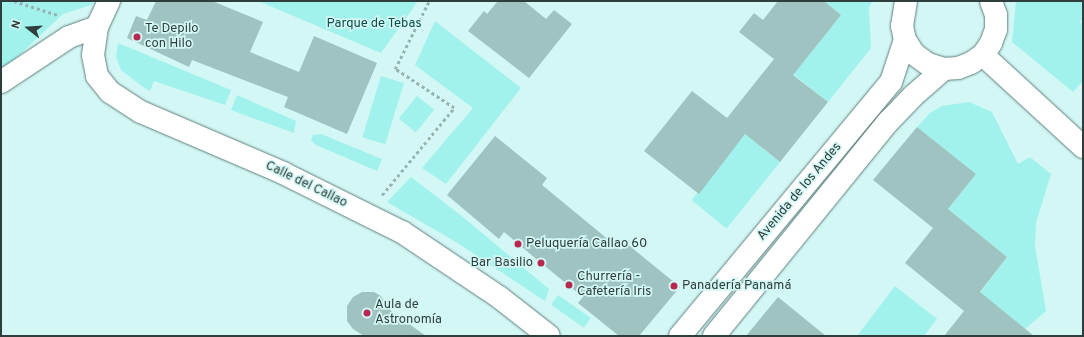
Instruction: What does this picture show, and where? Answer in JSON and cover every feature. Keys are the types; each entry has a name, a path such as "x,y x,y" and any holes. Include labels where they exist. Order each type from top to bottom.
{"main road":[{"name":"Calle del Callao","path":"109,1 97,27 93,55 97,76 110,92 141,112 283,173 402,232 499,297 549,336"},
{"path":"906,1 902,26 905,40 914,54 928,64 944,69 958,68 983,55 991,44 996,29 996,15 991,1"},
{"path":"1,82 69,37 97,27"},
{"name":"Avenida de los Andes","path":"680,336 891,82 905,40"},
{"path":"983,55 1083,147"},
{"name":"Avenida de los Andes","path":"714,336 889,121 913,96 944,69"}],"path":[{"path":"14,1 59,16"},
{"path":"366,214 454,108 395,70 429,1"}],"green space":[{"path":"1,1 93,1 91,5 63,14 1,72"},
{"name":"Parque de Tebas","path":"258,1 418,1 381,53"},
{"path":"824,1 872,1 869,8 871,48 828,102 793,74 841,15"},
{"path":"1016,1 1083,1 1083,18 1080,22 1083,25 1083,81 1073,92 1012,42"},
{"path":"435,21 521,88 446,184 422,168 473,108 415,65"},
{"path":"118,43 231,90 225,105 154,81 150,91 143,87 121,70 116,57"},
{"path":"381,76 404,83 385,144 362,137"},
{"path":"237,95 296,121 294,133 231,110"},
{"path":"417,96 434,110 416,132 399,119"},
{"path":"969,102 992,112 1018,164 1030,157 1051,174 1036,223 1035,246 1046,311 1025,329 980,293 1007,257 948,209 976,174 917,127 930,113 942,106"},
{"path":"321,134 382,159 377,171 316,145 311,140 313,135"},
{"path":"745,134 780,162 726,228 692,200"},
{"path":"411,177 463,217 549,289 545,301 456,242 387,202"},
{"path":"895,286 937,319 924,336 857,336"},
{"path":"558,295 591,318 584,328 551,305"}],"building":[{"path":"156,1 212,1 263,22 250,52 299,72 314,36 377,63 347,134 284,107 288,97 192,60 189,67 127,38 136,16 147,20"},
{"path":"498,1 524,1 546,19 554,10 572,24 529,78 468,31 484,11 487,14"},
{"path":"778,1 824,1 841,15 793,75 828,102 780,162 745,134 699,194 644,151 692,91 727,118 774,59 739,32 754,13 763,20"},
{"path":"917,127 976,174 948,209 1007,257 980,292 1034,336 944,336 964,311 905,263 933,228 873,180"},
{"path":"495,136 547,178 542,185 621,250 626,243 680,287 639,336 619,336 578,303 583,297 504,232 499,239 447,195"},
{"name":"Aula de Astronomía","path":"362,292 374,292 381,296 391,311 426,336 364,336 353,329 347,321 347,306 353,297"},
{"path":"778,297 805,319 826,336 746,336"}],"place":[{"name":"Te Depilo con Hilo","path":"137,37"},
{"name":"Peluquería Callao 60","path":"518,244"},
{"name":"Bar Basilio","path":"541,263"},
{"name":"Churrería - Cafetería Iris","path":"569,285"},
{"name":"Panadería Panamá","path":"674,286"},
{"name":"Aula de Astronomía","path":"367,313"}]}
